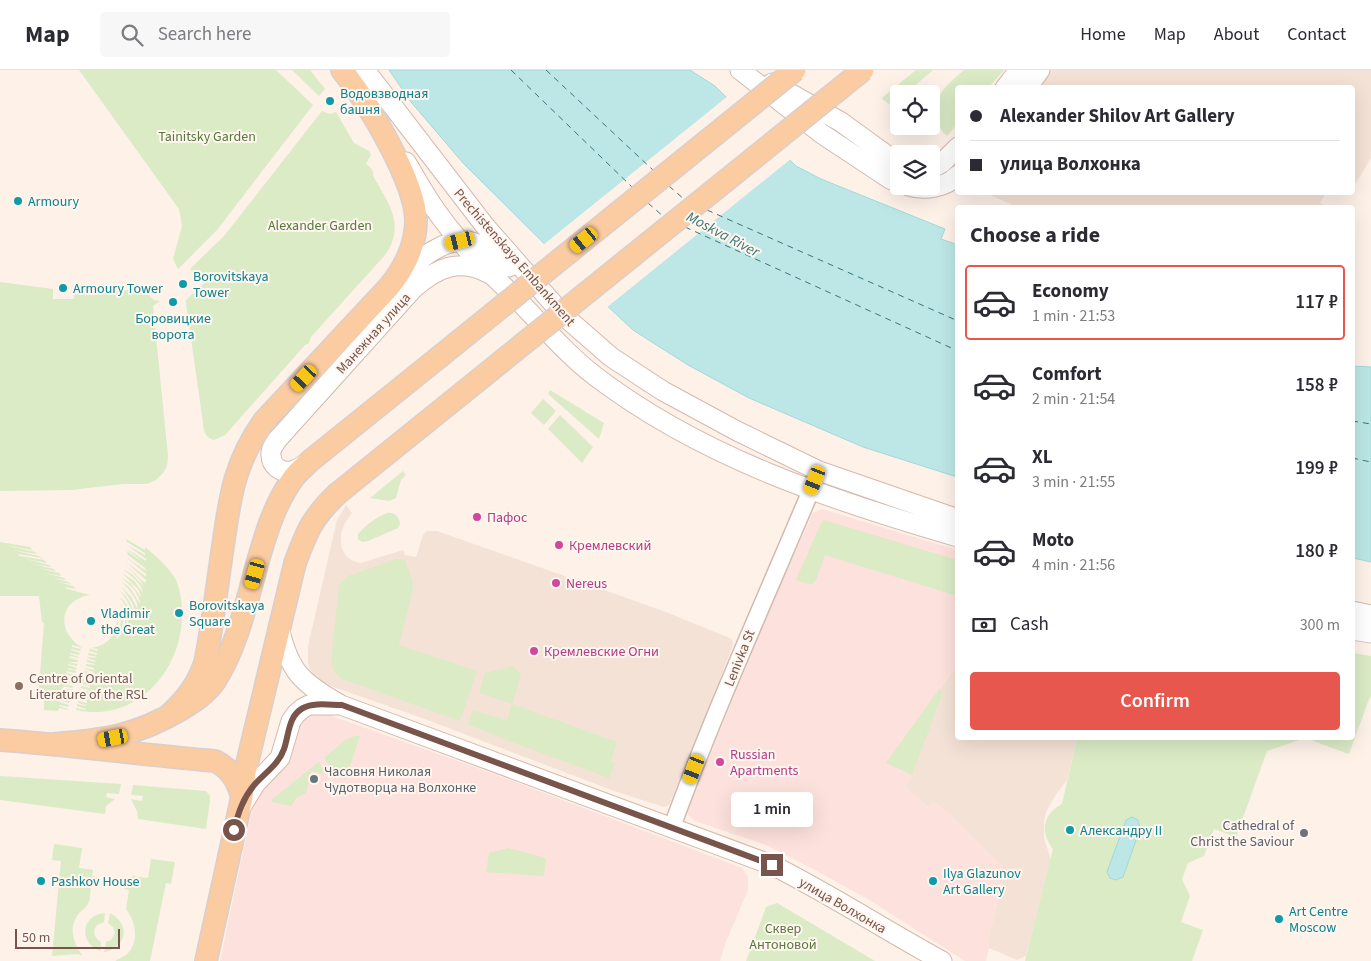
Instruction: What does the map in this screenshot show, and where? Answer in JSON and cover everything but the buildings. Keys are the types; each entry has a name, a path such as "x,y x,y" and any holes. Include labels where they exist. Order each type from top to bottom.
{"main road":[{"name":"Манежная улица","path":"167,717 192,692 200,677 208,648 235,479 250,440 279,404 398,276 410,250 415,232 416,214 402,171 360,92 342,70"},
{"name":"Prechistenskaya Embankment","path":"364,70 468,205 547,298 585,336 611,358 663,391 737,431 819,471 955,518"},
{"path":"740,70 822,134 890,177"},
{"path":"750,70 841,122 890,157"},
{"path":"788,70 841,122"},
{"path":"54,744 113,738 150,726 200,697 214,683 222,669 243,613 266,534 278,505 294,477 310,461 795,70"},
{"path":"206,961 279,626 295,563 307,531 320,510 336,494 862,70"},
{"path":"1007,85 1018,70"},
{"path":"1029,85 1040,70"},
{"name":"Prechistenskaya Embankment","path":"360,92 395,140 422,189 460,241 568,353 594,375 629,400 687,435 718,450 810,490 955,536"},
{"path":"940,164 955,150"},
{"path":"940,186 955,178"},
{"path":"460,241 468,240 486,249 547,298"},
{"name":"Манежная улица","path":"389,287 435,250 447,244 460,241"},
{"name":"Манежная улица","path":"310,461 288,472 276,467 270,454 277,440 413,289 432,274 444,268 454,266 474,267 496,278"},
{"path":"1355,612 1371,615"},
{"path":"279,626 288,657 294,669 303,680 321,694 342,705"},
{"path":"1355,630 1371,633"},
{"path":"240,804 280,758 291,721 296,714 309,705 342,705"},
{"name":"улица Волхонка","path":"342,705 772,865 810,884 907,942"},
{"path":"0,740 215,761 225,766 233,775 240,804"},
{"path":"907,942 926,961"},
{"path":"907,942 942,961"}],"street":[{"name":"Lenivka St","path":"672,827 748,635 800,519 819,471"}],"shaded area":[{"path":"1049,70 1371,70 1371,158 1356,183 1355,85 1037,85"},
{"path":"990,195 1325,195 1320,203 1324,205 1012,205"},
{"path":"346,505 352,513 341,533 342,549 346,556 353,561 361,563 403,550 405,555 416,557 423,535 427,531 437,531 666,612 732,639 733,645 669,805 664,807 614,791 422,718 328,685 315,678 308,664 308,646 337,520"},
{"path":"822,509 955,549 955,668 939,688 943,693 906,788 928,806 933,800 951,815 1001,865 1004,873 988,941 989,948 986,961 965,961 869,900 817,871 766,845 695,821 688,815 687,811 690,803 776,595 813,513"},
{"path":"955,668 955,740 1077,740 1067,780 1047,810 1044,821 1044,838 1051,860 1026,956 1017,960 989,948 988,941 1004,873 906,788 943,693 939,689"},
{"path":"321,712 494,774 742,868 748,877 748,890 725,944 720,961 220,961 254,800 303,714"}],"green space":[{"name":"Tainitsky Garden","path":"79,70 276,70 313,105 217,230 178,269 173,259 182,226 179,209"},
{"path":"292,70 310,70 325,89 319,96"},
{"path":"916,70 933,70 916,85 898,85"},
{"path":"964,70 1004,70 991,85 955,85 955,126 947,136 940,126 940,96"},
{"path":"890,91 890,104 882,99"},
{"name":"Alexander Garden","path":"322,111 330,114 336,112 354,143 369,151 371,155 366,164 372,170 373,176 385,196 393,215 395,224 391,244 385,255 311,337 309,343 305,345 225,435 214,440 204,430 186,303 186,300 204,283 190,269 224,236"},
{"path":"0,282 53,289 53,299 74,299 74,294 142,289 154,300 160,301 153,306 168,456 167,466 156,480 147,484 123,484 71,490 0,491"},
{"path":"550,390 604,423 599,439 548,394"},
{"path":"543,399 556,411 544,425 531,413"},
{"path":"560,415 593,447 582,463 548,429"},
{"path":"403,471 406,475 401,480 396,498 389,501 370,498"},
{"path":"387,513 392,513 398,517 400,524 398,528 368,541 362,542 358,539 358,534 364,527"},
{"path":"824,520 955,559 955,595 825,555 813,584 796,580"},
{"path":"126,539 145,550 145,547 166,566 176,580 182,608 179,638 173,657 163,675 150,690 135,701 117,709 97,712 76,710 76,708 86,709 77,706 77,704 86,706 78,703 78,701 87,703 87,701 78,699 79,697 88,698 79,695 80,693 89,694 80,692 80,690 89,691 81,688 81,686 90,688 90,686 82,684 82,682 91,684 91,682 82,681 83,679 92,680 83,677 84,675 92,677 93,675 84,673 85,671 94,672 85,669 94,670 94,668 86,666 86,664 95,665 87,662 87,660 96,661 88,657 97,657 88,655 89,653 97,655 97,653 89,651 90,649 98,651 98,649 91,648 107,642 115,629 117,617 118,624 116,639 118,638 121,620 119,611 123,618 122,632 124,628 125,616 119,601 126,613 127,625 127,610 119,597 126,604 131,620 129,604 120,591 128,599 135,614 133,604 121,586 132,598 138,610 134,598 121,581 130,588 140,604 138,596 134,589 121,577 130,583 142,598 138,589 122,573 134,581 143,593 133,577 123,569 133,575 144,587 140,580 124,564 145,583 146,580 125,561 146,577 146,574 126,557 146,571 145,568 128,555 127,551 145,564 127,549 146,561 146,559 127,545 145,555 145,553 127,542"},
{"path":"0,542 30,547 32,550 5,545 35,552 37,554 12,550 39,556 42,558 18,554 44,560 47,563 25,559 49,565 52,567 32,564 54,569 56,571 38,568 59,573 61,576 45,573 64,578 66,580 52,578 68,582 71,584 58,582 73,586 76,589 65,587 67,589 90,595 79,598 72,603 64,618 68,634 74,642 83,648 72,645 72,647 81,649 80,651 71,650 80,653 79,655 70,653 79,658 70,656 69,658 78,660 78,662 68,662 77,664 77,666 68,664 77,668 76,670 67,669 76,671 75,673 67,671 66,673 75,675 75,677 65,676 74,679 74,681 65,679 73,684 65,682 64,684 73,686 72,688 64,686 63,688 72,690 71,692 62,691 71,694 71,696 62,694 70,697 70,699 61,697 61,699 70,701 69,703 60,702 69,705 68,707 59,706 68,710 59,708 58,711 44,710 44,689 39,688 44,623 42,622 39,596 0,596"},
{"path":"396,559 405,560 413,589 399,645 477,671 460,721 342,679 334,672 331,661 339,585 348,576"},
{"path":"1355,653 1371,656 1371,697 1355,738"},
{"path":"513,666 521,675 512,704 479,693 485,673"},
{"path":"939,689 943,693 912,775 886,763"},
{"path":"512,704 617,742 611,761 615,763 609,778 468,724 473,710 507,720"},
{"path":"360,736 346,779 332,775 332,769 324,758 345,740"},
{"path":"1077,740 1299,740 1267,751 1236,837 1214,829 1204,856 1188,863 1182,879 1190,896 1181,922 1203,930 1192,961 1025,961 1053,849 1046,836 1045,824 1050,813 1062,804"},
{"path":"1310,740 1354,740 1349,754"},
{"path":"319,762 324,774 311,771 306,793 297,797 291,806 272,802 271,800"},
{"path":"0,776 121,784 119,794 107,793 106,797 115,799 106,806 105,814 0,800"},
{"path":"133,785 206,791 210,796 210,800 206,829 138,819 137,811 131,799 142,801 143,796 131,795"},
{"path":"54,844 82,848 79,868 93,870 92,876 98,877 97,885 91,885 87,906 77,916 73,926 73,937 83,956 78,954 52,956 61,861 52,860"},
{"path":"509,848 546,858 544,876 486,872 489,853"},
{"path":"151,859 175,862 171,884 166,883 150,961 115,961 126,955 135,939 134,926 126,909 129,890 124,889 125,881 132,882 132,876 148,878"},
{"name":"Сквер Антоновой","path":"777,903 875,961 746,961 766,907"},
{"path":"105,913 104,922 95,927 94,932 101,942 100,951 88,942 85,929 91,919"},
{"path":"110,913 121,923 124,935 118,946 104,952 106,942 111,940 115,933 113,927 108,923"}],"water":[{"name":"Moskva River","path":"389,70 690,70 715,86 796,166 821,179 945,229 941,239 955,244 955,476 863,447 749,398 688,365 633,330 463,163 411,102"},
{"path":"1355,366 1371,367 1371,562 1355,558"},
{"path":"1132,817 1138,820 1140,829 1123,877 1116,880 1110,878 1107,872 1126,820"}],"pier":[{"path":"728,96 792,158 606,308 543,245"}],"ferry route":[{"path":"511,70 633,188"},
{"path":"546,70 654,171"},
{"path":"669,186 685,200"},
{"path":"648,203 664,217"},
{"path":"707,210 955,320"},
{"path":"685,227 955,350"},
{"path":"1355,421 1371,424"},
{"path":"1355,459 1371,462"}],"place":[{"name":"Водовзводная башня","path":"330,101"},
{"name":"Armoury","path":"18,201"},
{"name":"Borovitskaya Tower","path":"183,284"},
{"name":"Armoury Tower","path":"63,288"},
{"name":"Боровицкие ворота","path":"173,302"},
{"name":"Пафос","path":"477,517"},
{"name":"Кремлевский","path":"559,545"},
{"name":"Nereus","path":"556,583"},
{"name":"Borovitskaya Square","path":"179,613"},
{"name":"Vladimir the Great","path":"91,621"},
{"name":"Кремлевские Огни","path":"534,651"},
{"name":"Centre of Oriental Literature of the RSL","path":"19,686"},
{"name":"Russian Apartments","path":"720,762"},
{"name":"Часовня Николая Чудотворца на Волхонке","path":"314,779"},
{"name":"Александру II","path":"1070,830"},
{"name":"Cathedral of Christ the Saviour","path":"1304,833"},
{"name":"Pashkov House","path":"41,881"},
{"name":"Ilya Glazunov Art Gallery","path":"933,881"},
{"name":"Art Centre Moscow","path":"1279,919"}],"route":[{"path":"234,830 239,810 245,798 256,783 280,758 291,721 296,714 309,705 342,705 772,865"}]}
